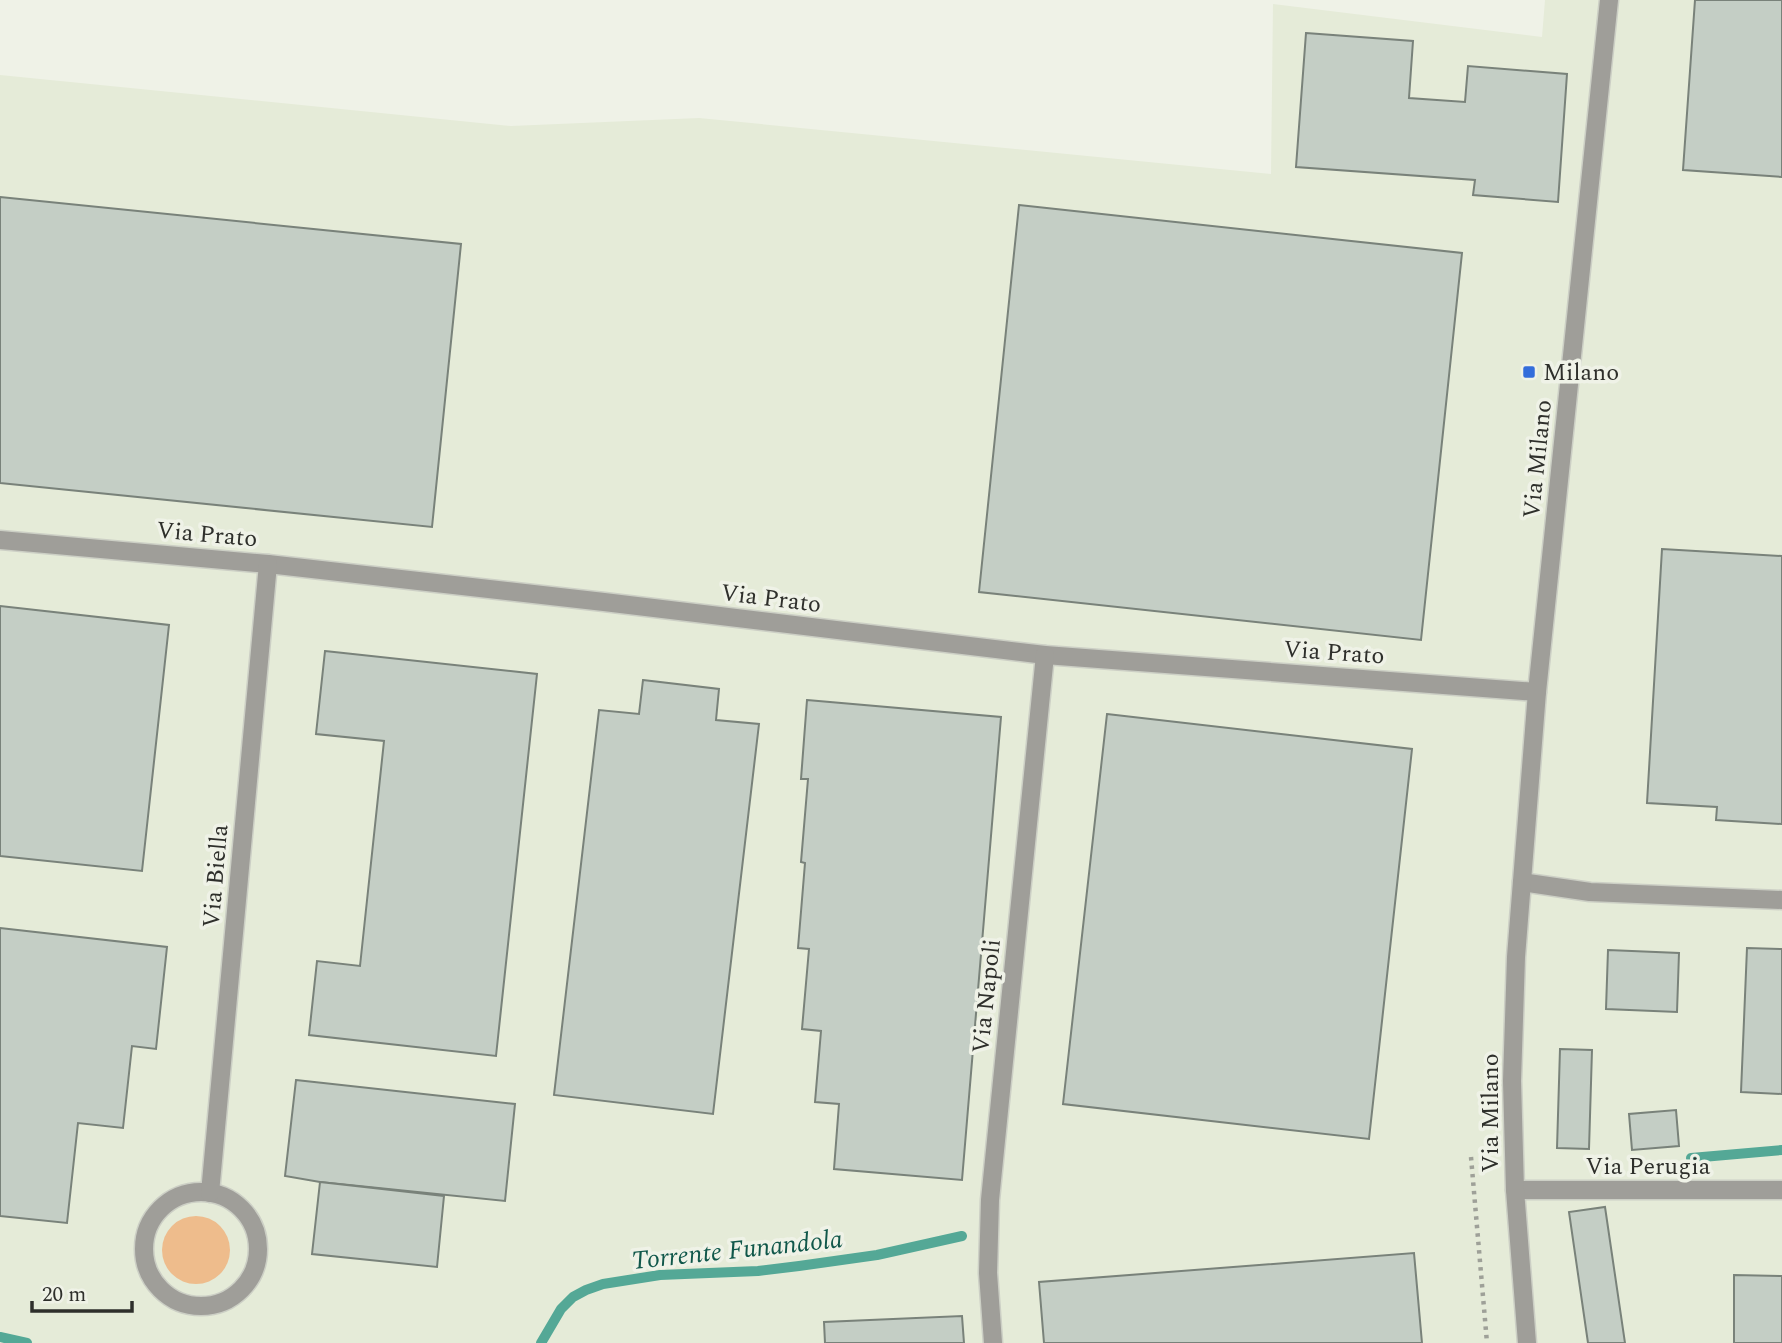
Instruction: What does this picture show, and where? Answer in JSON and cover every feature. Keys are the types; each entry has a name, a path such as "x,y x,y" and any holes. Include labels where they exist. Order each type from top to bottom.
{"street":[{"name":"Via Milano","path":"1527,1343 1515,1190 1512,1081 1516,957 1537,692 1609,0"},
{"name":"Via Prato","path":"0,540 268,564 1045,655 1537,692"},
{"name":"Via Biella","path":"210,1193 268,564"},
{"name":"Via Napoli","path":"993,1343 988,1273 990,1200 1045,655"},
{"path":"1522,882 1590,892 1782,900"},
{"name":"Via Perugia","path":"1515,1190 1782,1190"},
{"path":"190,1193 210,1193 229,1200 245,1212 255,1229 259,1249 255,1269 246,1286 230,1299 212,1306 192,1306 174,1299 158,1287 148,1269 144,1250 147,1230 157,1213 172,1200 190,1193"}],"path":[{"path":"1471,1157 1487,1343"}],"shaded area":[{"path":"1545,0 1782,0 1782,1343 0,1343 0,75 511,126 699,118 1271,174 1273,4 1542,37"},
{"path":"196,1216 209,1219 220,1226 227,1237 230,1250 227,1263 220,1274 209,1281 196,1284 183,1281 172,1274 165,1263 162,1250 165,1237 172,1226 183,1219"}],"building":[{"path":"1695,0 1782,0 1782,177 1683,170"},
{"path":"1306,33 1413,41 1409,98 1465,102 1468,66 1567,74 1558,202 1473,195 1475,180 1296,167"},
{"path":"0,197 461,244 432,527 0,483"},
{"path":"1019,205 1462,253 1421,640 979,592"},
{"path":"1662,549 1782,556 1782,824 1716,820 1717,807 1647,803"},
{"path":"0,606 169,625 142,871 0,856"},
{"path":"325,651 537,674 496,1056 309,1035 317,961 360,966 384,741 316,734"},
{"path":"643,680 719,689 716,720 759,724 713,1114 554,1095 599,710 639,714"},
{"path":"807,700 1001,717 962,1180 834,1169 839,1104 815,1102 821,1031 802,1029 809,949 798,948 805,863 801,862 808,779 801,779"},
{"path":"1107,714 1412,749 1369,1139 1063,1104"},
{"path":"0,928 167,947 156,1049 132,1046 123,1128 78,1123 67,1223 0,1216"},
{"path":"1747,948 1782,949 1782,1094 1741,1092"},
{"path":"1608,950 1679,953 1677,1012 1606,1009"},
{"path":"1560,1049 1592,1050 1589,1149 1557,1148"},
{"path":"296,1080 515,1104 505,1201 285,1176"},
{"path":"1676,1110 1679,1146 1632,1150 1629,1114"},
{"path":"320,1182 444,1196 437,1267 312,1254"},
{"path":"1605,1207 1625,1343 1588,1343 1569,1212"},
{"path":"1414,1253 1422,1343 1044,1343 1039,1282"},
{"path":"1734,1275 1782,1276 1782,1343 1734,1343"},
{"path":"962,1316 964,1343 825,1343 824,1322"}],"waterway":[{"name":"Torrente Funandola","path":"1691,1158 1782,1150"},
{"name":"Torrente Funandola","path":"541,1343 561,1309 573,1297 603,1284 660,1275 758,1271 799,1266 877,1255 962,1236"},
{"name":"Torrente Funandola","path":"0,1337 27,1343"}],"place":[{"name":"Milano","path":"1529,372"}]}
